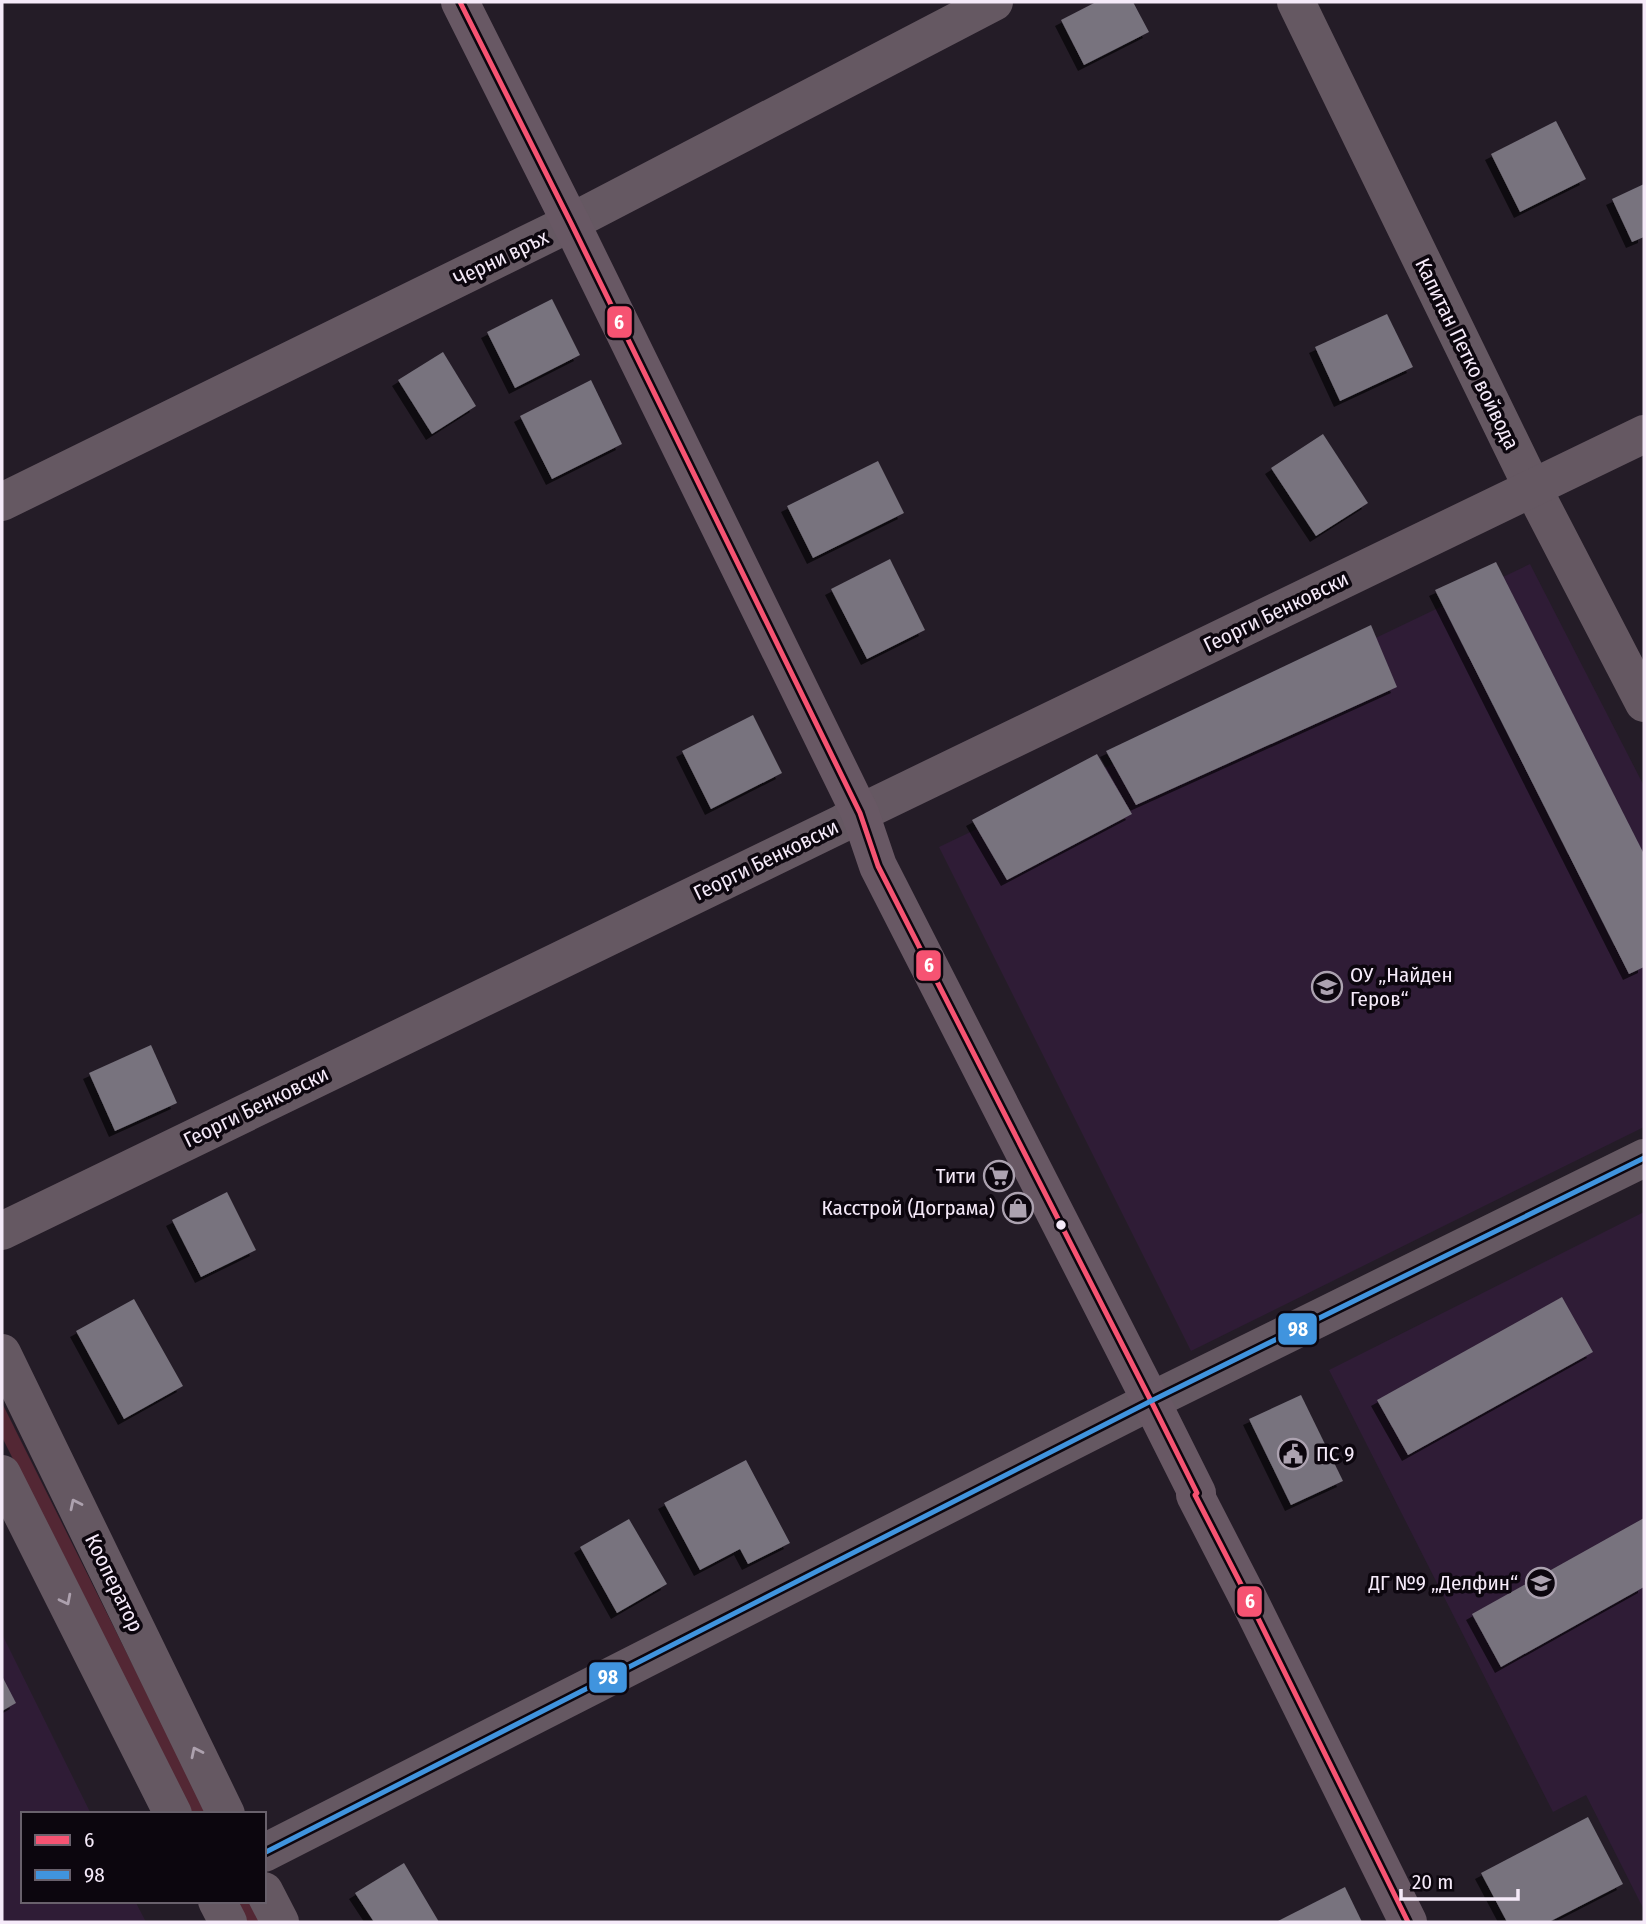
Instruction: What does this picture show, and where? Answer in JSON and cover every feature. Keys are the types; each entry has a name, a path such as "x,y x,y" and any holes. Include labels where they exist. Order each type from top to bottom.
{"main road":[{"path":"460,2 860,813 878,866 1152,1401 1197,1493 1195,1494 1408,1922"}],"street":[{"name":"Черни връх","path":"2,502 571,223 994,2"},
{"name":"Капитан Петко войвода","path":"1296,2 1533,489 1644,703"},
{"name":"Георги Бенковски","path":"2,1231 1644,434"},
{"path":"266,1852 1152,1401 1644,1158"},
{"name":"Кооператор","path":"2,1353 225,1812"},
{"path":"2,1474 172,1812"},
{"path":"266,1895 280,1922"},
{"path":"218,1903 228,1922"}],"shaded area":[{"name":"ОУ „Найден Геров“","path":"1530,564 1644,786 1644,1127 1191,1351 939,847"},
{"name":"ДГ №9 „Делфин“","path":"1644,1212 1643,1908 1586,1795 1553,1812 1329,1370"},
{"path":"2,1403 206,1812 189,1812 2,1437"},
{"path":"2,1634 90,1812 21,1812 21,1903 136,1903 146,1922 2,1922"},
{"path":"235,1903 252,1903 261,1922 244,1922"}],"building":[{"path":"1096,2 1133,2 1149,32 1084,65 1061,20"},
{"path":"1556,121 1586,179 1520,212 1491,154"},
{"path":"1644,184 1644,237 1632,242 1612,199"},
{"path":"552,299 580,355 515,388 487,332"},
{"path":"1387,314 1413,367 1340,401 1315,347"},
{"path":"443,352 476,406 432,434 398,380"},
{"path":"591,380 622,444 552,479 520,416"},
{"path":"1323,434 1368,503 1316,536 1271,468"},
{"path":"878,461 904,513 813,558 787,506"},
{"path":"890,559 925,630 867,659 831,589"},
{"path":"1496,562 1644,854 1644,967 1629,974 1435,590"},
{"path":"1371,625 1397,687 1136,805 1106,751"},
{"path":"753,715 782,773 711,809 682,751"},
{"path":"1097,754 1132,814 1007,880 972,820"},
{"path":"151,1045 177,1103 115,1131 89,1073"},
{"path":"227,1192 256,1250 201,1277 172,1220"},
{"path":"1562,1297 1593,1352 1408,1455 1377,1400"},
{"path":"134,1299 183,1386 124,1419 76,1331"},
{"path":"1301,1395 1343,1481 1291,1505 1249,1419"},
{"path":"746,1460 790,1543 748,1564 740,1549 700,1570 664,1503"},
{"path":"1644,1518 1644,1587 1501,1667 1472,1614"},
{"path":"629,1519 667,1584 617,1613 580,1547"},
{"path":"2,1676 16,1703 2,1711"},
{"path":"1588,1817 1623,1884 1549,1922 1507,1922 1481,1873"},
{"path":"404,1863 439,1922 374,1922 355,1893"},
{"path":"1345,1887 1362,1922 1276,1922"}],"transit line":[{"name":"6","path":"460,2 860,813 878,866 1151,1401 1197,1493 1195,1495 1408,1922"},
{"name":"98","path":"266,1852 1151,1401 1644,1158"}],"place":[{"name":"ОУ „Найден Геров“","path":"1327,987"},
{"name":"Тити","path":"999,1176"},
{"name":"Касстрой (Дограма)","path":"1018,1208"},
{"name":"ПС 9","path":"1293,1454"},
{"name":"ДГ №9 „Делфин“","path":"1541,1583"}]}
